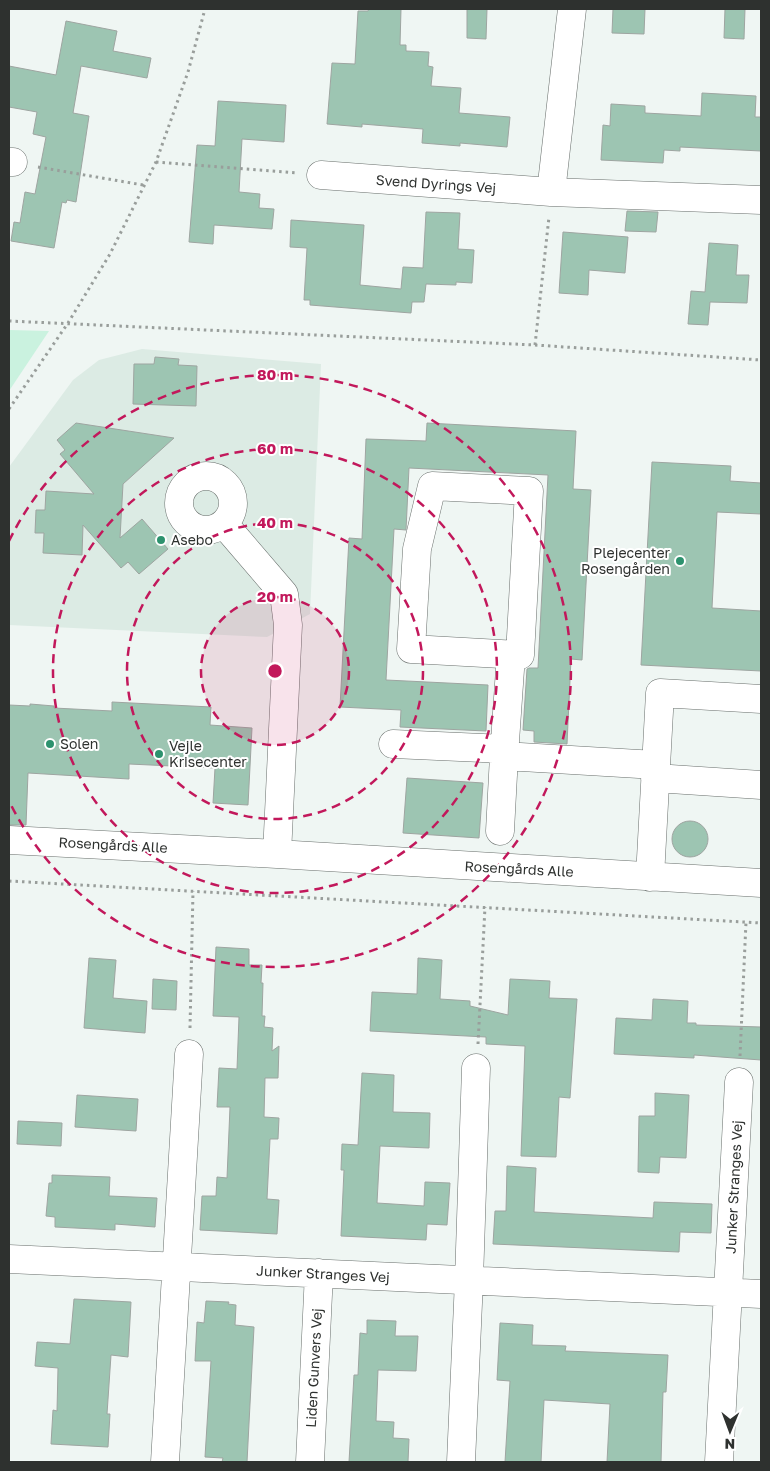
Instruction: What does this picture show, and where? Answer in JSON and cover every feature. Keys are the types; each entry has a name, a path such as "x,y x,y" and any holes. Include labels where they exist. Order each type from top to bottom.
{"street":[{"path":"551,192 572,9"},
{"name":"Svend Dyrings Vej","path":"321,175 551,192 761,200"},
{"path":"432,486 528,492 520,655 511,655 411,649 417,549 432,486"},
{"path":"224,524 284,594 288,626 276,854"},
{"path":"500,831 511,655"},
{"path":"650,876 660,693 761,699"},
{"path":"393,744 505,753 761,785"},
{"name":"Rosengårds Alle","path":"9,840 761,883"},
{"path":"165,1462 189,1054"},
{"path":"461,1462 470,1280 476,1068"},
{"name":"Junker Stranges Vej","path":"719,1462 739,1082"},
{"name":"Junker Stranges Vej","path":"9,1259 761,1294"},
{"name":"Liden Gunvers Vej","path":"310,1462 318,1274"}],"path":[{"path":"9,410 68,322 110,254 156,162 188,72 205,9"},
{"path":"11,162 143,185"},
{"path":"156,162 321,175"},
{"path":"535,345 551,192"},
{"path":"9,321 68,322 535,345 761,360"},
{"path":"9,881 761,923"},
{"path":"189,1054 193,891"},
{"path":"476,1068 484,907"},
{"path":"739,1082 746,922"}],"shaded area":[{"name":"Asebo","path":"142,349 321,364 310,614 267,637 9,625 9,467 73,380 99,360"}],"green space":[{"path":"9,330 49,331 9,391"}],"building":[{"path":"369,9 401,9 400,45 406,45 406,51 429,52 428,66 433,67 431,86 461,88 459,113 510,117 507,147 460,143 460,146 422,143 423,129 362,124 362,127 327,124 332,63 355,64 358,11 368,11"},
{"path":"467,9 487,9 486,39 467,38"},
{"path":"613,9 645,9 644,34 612,33"},
{"path":"725,9 745,9 744,39 724,38"},
{"path":"66,21 117,31 113,51 151,58 147,78 81,66 73,113 89,116 76,202 67,200 66,203 62,202 54,248 11,241 14,222 20,223 25,192 35,194 46,137 33,134 37,112 9,107 9,66 56,75"},
{"path":"702,93 756,96 755,117 761,117 761,151 680,147 680,151 664,150 663,163 601,160 603,125 610,126 611,104 645,106 645,113 701,116"},
{"path":"218,101 286,105 284,142 242,139 239,192 260,194 259,208 274,209 272,229 214,225 213,244 189,242 197,145 215,146"},
{"path":"627,211 658,212 656,232 625,231"},
{"path":"426,212 460,213 458,249 474,250 472,283 456,282 456,285 426,284 424,302 412,302 411,313 310,305 310,300 304,300 307,248 290,247 291,220 364,225 360,285 401,289 403,267 423,268"},
{"path":"563,232 628,237 625,273 589,270 588,295 559,293"},
{"path":"709,243 738,245 736,275 749,275 747,303 710,302 708,325 688,324 691,291 705,292"},
{"path":"155,357 179,359 178,365 197,366 196,406 133,404 134,364 154,364"},
{"path":"76,423 174,438 123,484 120,538 142,519 168,549 139,574 128,562 121,568 83,525 82,555 43,553 44,533 35,533 36,510 45,510 46,491 94,494 60,454 65,450 57,440"},
{"path":"427,423 576,431 573,489 591,490 582,660 571,659 567,744 534,742 534,731 523,730 527,669 538,668 548,475 409,468 406,530 394,529 386,680 488,685 486,731 400,727 401,710 340,707 349,538 362,539 366,439 426,441"},
{"name":"Plejecenter Rosengården","path":"652,462 731,466 730,481 761,483 761,514 717,512 712,608 761,611 761,671 641,665"},
{"path":"112,702 211,707 210,725 252,728 248,805 213,803 215,768 129,764 129,779 28,773 26,825 9,825 9,705 30,706 30,704 54,706 54,708 112,711"},
{"path":"407,778 483,783 479,838 403,833"},
{"path":"690,821 702,827 708,839 702,851 690,857 678,851 672,839 678,827"},
{"path":"216,947 249,949 249,965 262,965 262,1016 265,1016 264,1027 273,1028 272,1051 279,1046 278,1078 265,1078 264,1117 279,1118 278,1139 270,1139 267,1199 279,1200 277,1234 200,1230 202,1196 216,1196 217,1177 227,1178 230,1107 217,1107 219,1068 237,1069 239,1017 213,1016"},
{"path":"89,958 116,960 113,998 147,1001 145,1033 84,1028"},
{"path":"418,958 442,960 440,999 470,1001 470,1006 508,1015 510,979 550,981 549,998 577,999 570,1098 559,1097 556,1157 521,1156 525,1046 486,1044 486,1037 370,1031 372,992 417,994"},
{"path":"153,979 177,981 176,1010 152,1009"},
{"path":"653,999 688,1001 687,1023 696,1023 696,1025 761,1027 761,1060 694,1055 694,1058 614,1054 616,1018 652,1020"},
{"path":"362,1073 394,1075 393,1112 430,1113 429,1148 380,1146 377,1203 424,1206 425,1182 450,1183 447,1225 427,1224 426,1240 341,1236 344,1170 341,1170 342,1144 358,1145"},
{"path":"655,1093 689,1095 686,1158 660,1157 659,1173 638,1172 639,1116 655,1116"},
{"path":"77,1095 138,1099 136,1131 75,1127"},
{"path":"18,1121 62,1123 61,1146 17,1144"},
{"path":"507,1166 536,1168 534,1212 653,1218 654,1202 712,1204 711,1233 680,1232 679,1252 493,1244 495,1211 506,1211"},
{"path":"52,1175 110,1177 109,1196 157,1198 155,1227 115,1224 115,1230 55,1227 55,1217 46,1216 49,1183 52,1183"},
{"path":"74,1299 131,1302 128,1357 111,1355 107,1414 110,1414 108,1447 51,1444 53,1410 57,1411 58,1368 35,1366 37,1342 70,1344"},
{"path":"206,1301 229,1302 228,1304 236,1305 235,1325 254,1327 247,1462 222,1462 223,1458 205,1457 211,1361 195,1361 197,1322 204,1323"},
{"path":"367,1320 396,1321 395,1336 418,1336 416,1371 378,1370 376,1421 394,1422 393,1438 409,1439 408,1462 349,1462 354,1375 358,1375 360,1333 367,1334"},
{"path":"500,1323 533,1325 532,1345 566,1346 565,1351 668,1355 666,1392 663,1392 661,1462 607,1462 610,1404 544,1400 541,1462 505,1462 510,1381 497,1380"}],"place":[{"name":"Asebo","path":"161,540"},
{"name":"Plejecenter Rosengården","path":"680,561"},
{"name":"Solen","path":"50,744"},
{"name":"Vejle Krisecenter","path":"159,754"}]}
